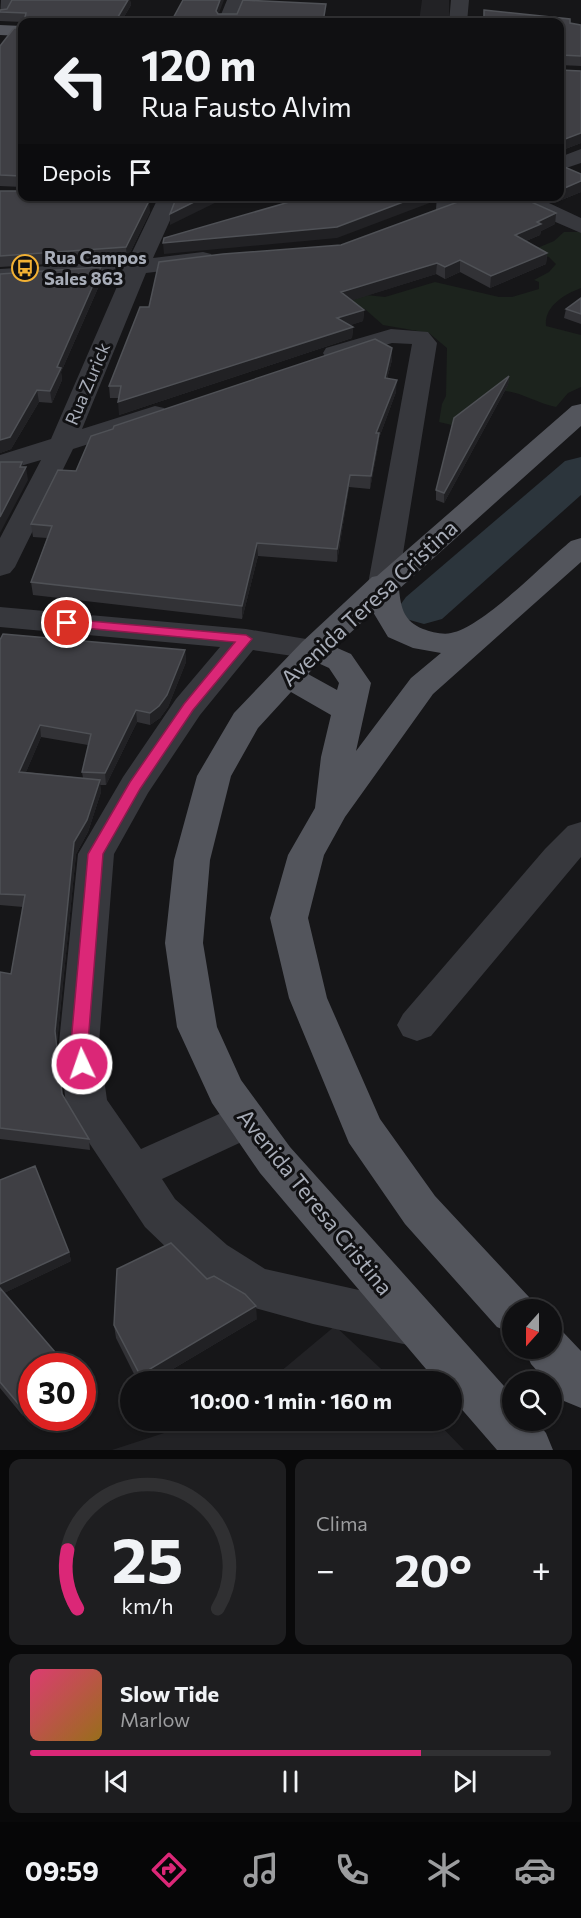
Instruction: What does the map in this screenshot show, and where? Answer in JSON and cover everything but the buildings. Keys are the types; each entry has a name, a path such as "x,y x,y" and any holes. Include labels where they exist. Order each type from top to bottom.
{"main road":[{"path":"0,30 18,31"},
{"path":"0,46 18,47"},
{"name":"Avenida Teresa Cristina","path":"529,1450 343,1242 275,1160 226,1091 197,1027 184,943 192,860 214,776 246,721 313,649 581,412"},
{"path":"502,1300 420,1210 364,1130 308,998 289,918 306,855 332,809 422,686 581,547"},
{"path":"384,584 386,609 399,630 424,641 454,644 487,629"},
{"path":"313,649 340,661 355,683 338,756 332,809"},
{"path":"288,676 350,711"},
{"path":"557,1359 581,1385"}],"street":[{"path":"0,14 10,0"},
{"path":"229,18 236,0"},
{"path":"458,18 460,0"},
{"path":"564,162 581,155"},
{"path":"145,202 157,201"},
{"name":"Rua Zurick","path":"0,567 62,446 137,267 169,201"},
{"path":"526,201 581,226"},
{"path":"426,217 454,202"},
{"path":"0,276 137,267 224,256"},
{"path":"311,361 391,336 419,337 425,343 384,584"},
{"path":"0,464 62,446 175,407"},
{"path":"0,617 246,639 313,649"},
{"name":"Avenida Teresa Cristina","path":"246,639 229,656 188,707 135,786 96,854 79,1043 87,1105 160,1213 211,1260 255,1287 313,1303 417,1325"},
{"path":"417,1025 558,858 581,835"},
{"path":"132,1173 246,1120"}],"shaded area":[{"path":"422,0 449,0 449,18 420,18"},
{"path":"564,232 581,232 581,288 562,297 552,307 548,312 546,326 581,335 581,387 568,393 556,407 513,392 494,392 483,396 469,406 452,425 439,422 446,396 447,348 429,333 383,325 366,310 350,301 357,294 385,297 435,282 499,297 512,297 539,289 539,282 534,280 549,272 556,264 549,257 536,255 535,249 554,241"},
{"path":"335,1326 383,1371 281,1371"},
{"path":"170,1431 446,1431 464,1450 112,1450"}],"waterway":[{"path":"424,608 581,471"}],"place":[{"name":"Rua Campos Sales 863","path":"25,268"}],"route":[{"path":"67,623 246,639 229,656 188,707 135,786 96,854 91,933 79,1043 82,1064"}]}
